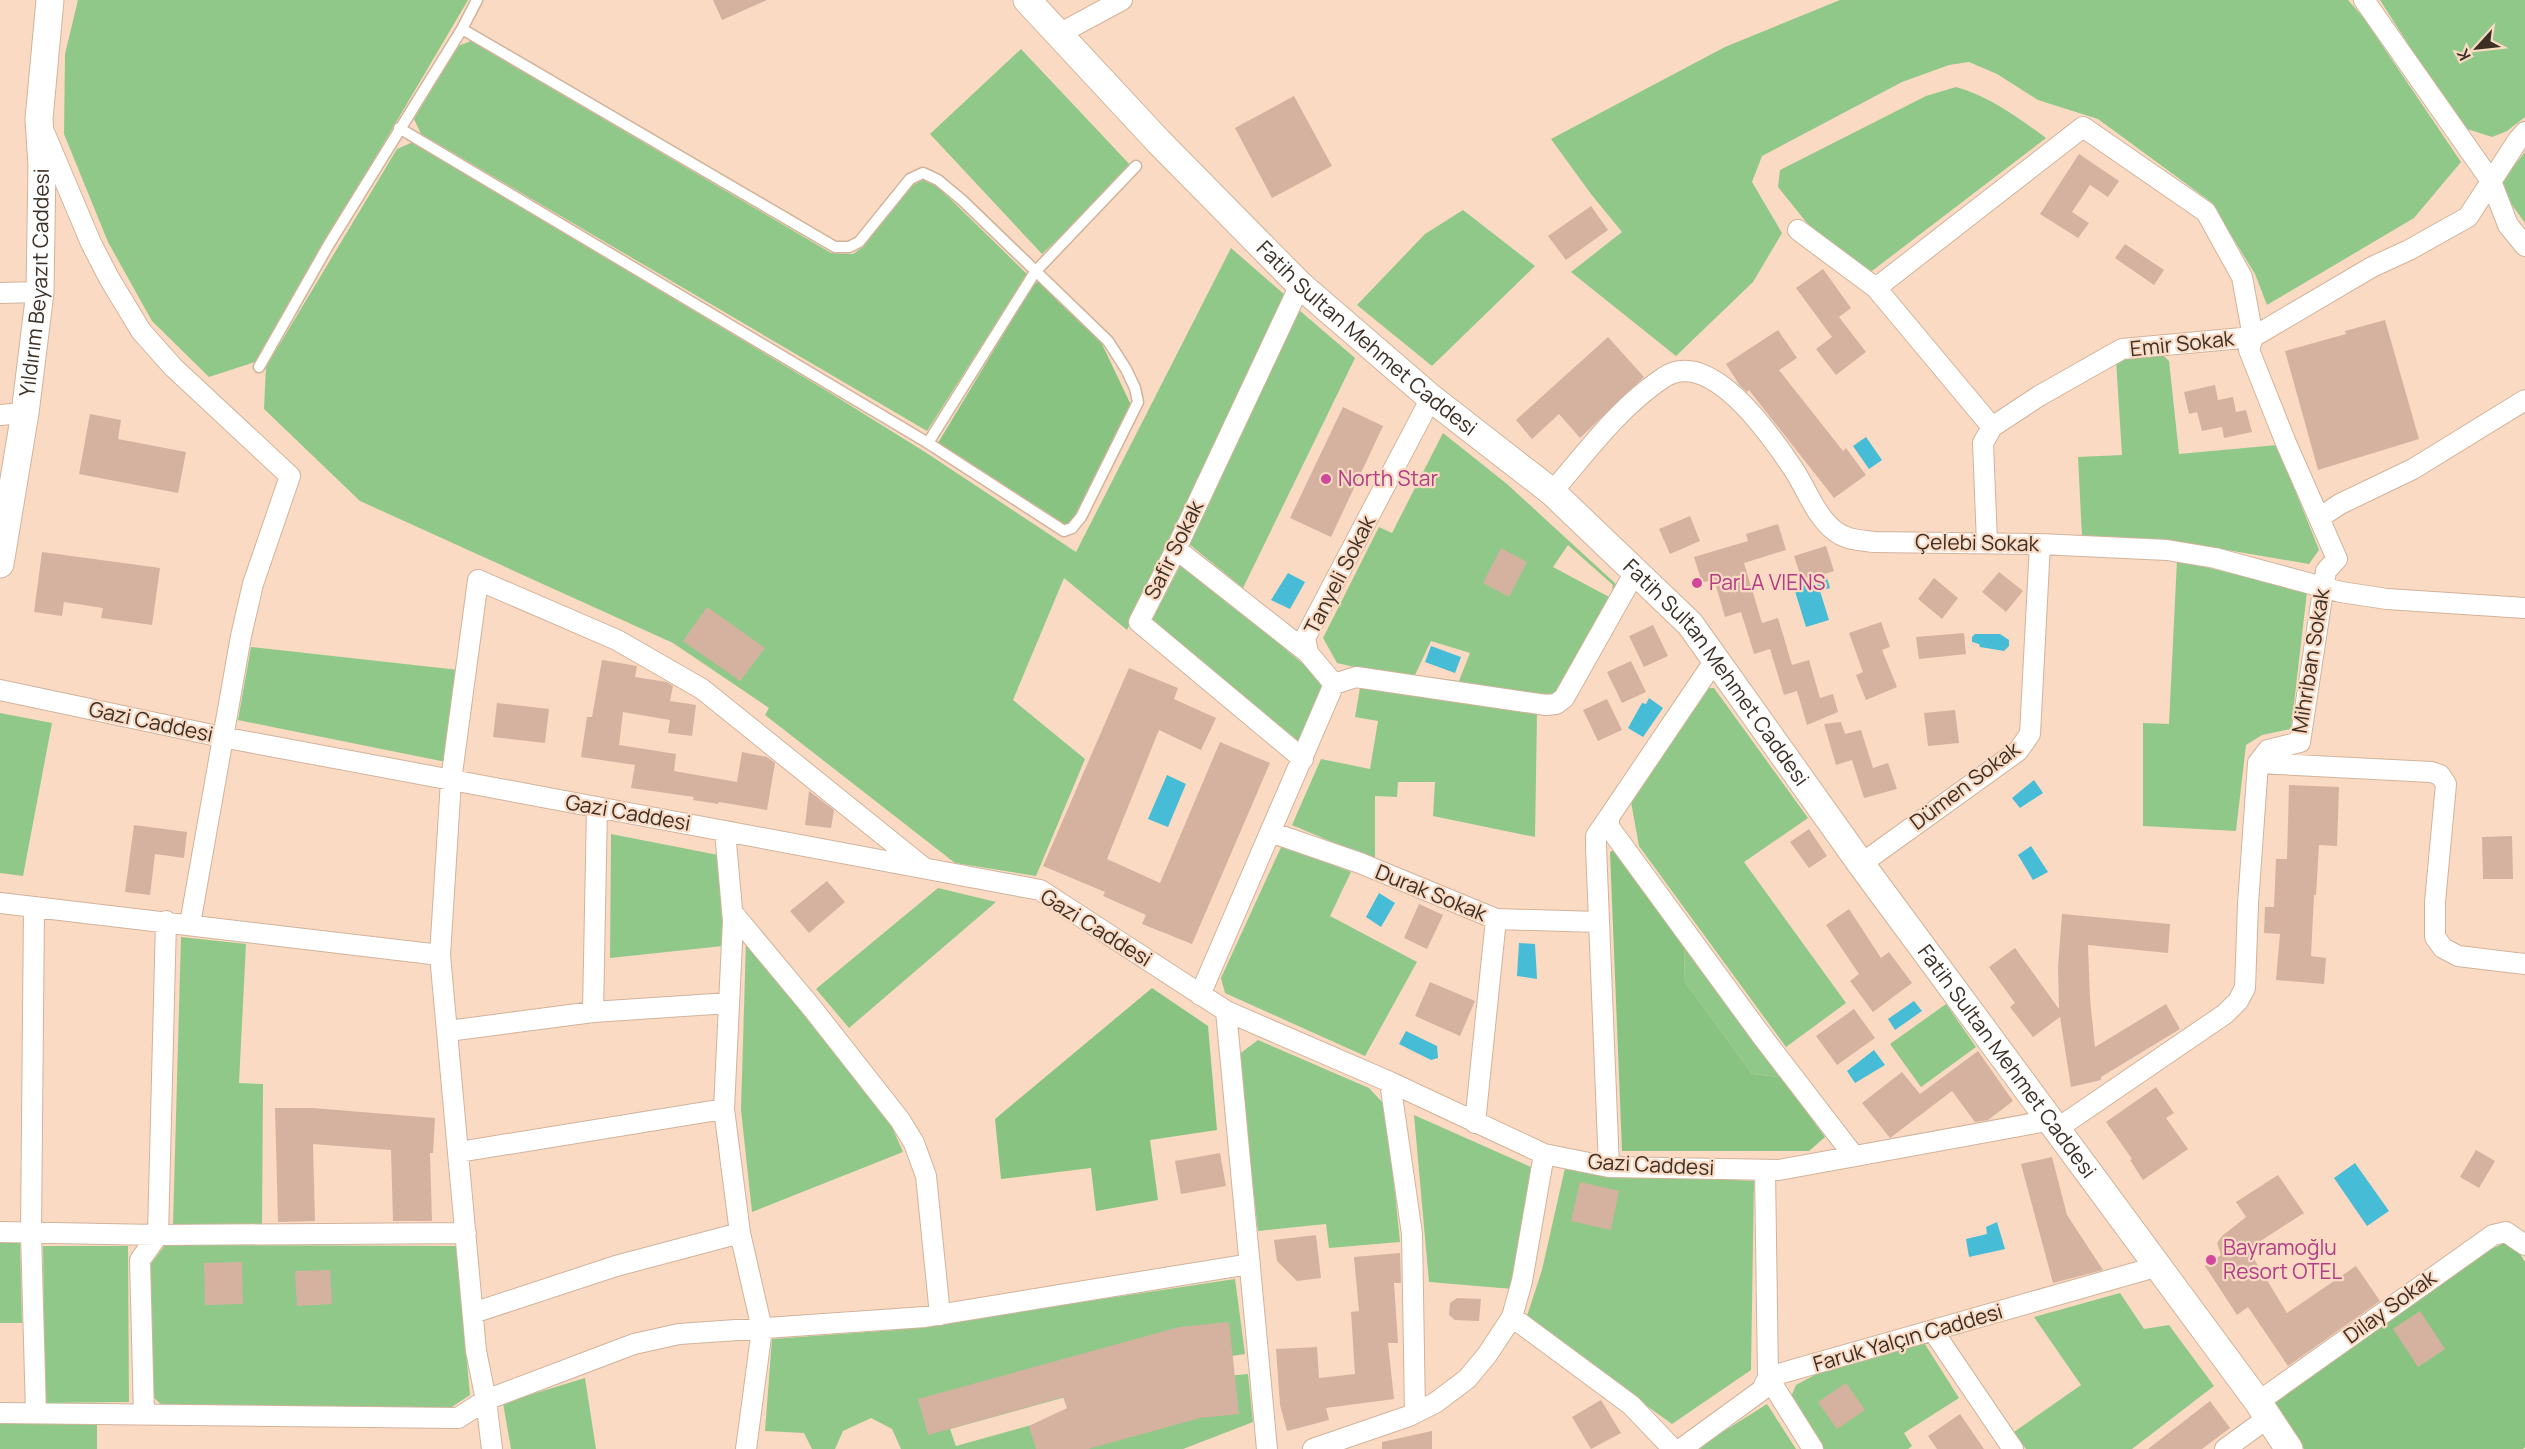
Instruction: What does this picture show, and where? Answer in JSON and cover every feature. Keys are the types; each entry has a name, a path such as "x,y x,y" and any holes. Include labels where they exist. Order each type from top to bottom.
{"street":[{"name":"Yıldırım Beyazıt Caddesi","path":"0,564 13,414 40,292 42,165 39,119 50,0"},
{"name":"Fatih Sultan Mehmet Caddesi","path":"1027,0 1159,142 1300,285 1431,398 1552,492 1690,624 1862,864 2263,1409 2289,1449"},
{"path":"1057,34 1122,0"},
{"path":"2364,0 2491,181 2508,225 2525,246"},
{"path":"39,119 91,243 141,331 173,367 290,476 253,584 222,737 190,924"},
{"name":"Emir Sokak","path":"1876,288 2083,128 2206,212 2241,277 2253,337 2122,349 2039,396 1992,427"},
{"path":"2253,337 2372,267 2409,250 2468,217 2517,140 2525,132"},
{"path":"1798,230 1876,288 1992,427 1983,443 1986,543"},
{"name":"Safir Sokak","path":"1300,285 1176,549 1139,622 1303,759"},
{"path":"0,293 40,292"},
{"name":"Mihriban Sokak","path":"2253,337 2249,350 2337,559 2326,571 2300,742 2268,750 2259,763"},
{"name":"Çelebi Sokak","path":"1552,492 1626,409 1663,377 1681,369 1698,372 1715,379 1740,403 1764,430 1792,468 1816,509 1834,531 1849,539 1873,542 2040,544 2167,550 2215,558 2341,592 2387,599 2525,608"},
{"name":"Tanyeli Sokak","path":"1334,684 1308,653 1305,638 1431,398"},
{"path":"2319,518 2340,504 2413,469 2525,400"},
{"name":"Dümen Sokak","path":"1862,864 2019,751 2030,734 2040,544"},
{"path":"1176,549 1308,653"},
{"path":"1200,994 1334,684 1356,678 1546,705 1556,704 1564,698 1635,572"},
{"path":"492,1449 486,1400 476,1351 440,955 451,781 478,580 617,640 702,689 926,869"},
{"path":"1609,1167 1596,836 1715,660"},
{"name":"Gazi Caddesi","path":"0,690 222,737 1040,890 1227,1011 1390,1082 1544,1154 1609,1167 1779,1170 2055,1124"},
{"path":"2055,1124 2225,1014 2238,1001 2245,988 2248,904 2259,763 2432,772 2440,775 2446,784 2435,902 2435,937 2443,948 2458,956 2525,964"},
{"path":"593,1012 597,807"},
{"path":"1609,817 1609,827 1764,1039 1854,1156"},
{"path":"725,831 732,912 724,1109 740,1233 762,1329 746,1449"},
{"name":"Durak Sokak","path":"1270,832 1360,863 1496,920 1598,922"},
{"path":"0,903 440,955"},
{"path":"34,908 31,1233 36,1413"},
{"path":"732,912 819,1017 900,1120 914,1143 926,1176 939,1315"},
{"path":"1474,1123 1496,920"},
{"path":"144,1414 140,1260 158,1235 166,921"},
{"path":"448,1031 593,1012 729,1004"},
{"path":"1227,1011 1267,1449"},
{"path":"1390,1082 1412,1234 1415,1412"},
{"path":"459,1152 724,1109"},
{"path":"1313,1449 1435,1403 1467,1379 1487,1355 1512,1317 1522,1281 1544,1154"},
{"path":"1681,1449 1762,1390 1768,1377 1765,1170"},
{"path":"0,1232 158,1235 466,1233"},
{"name":"Dilay Sokak","path":"2225,1449 2263,1409 2493,1234 2506,1232 2525,1245"},
{"path":"473,1313 616,1266 740,1233"},
{"path":"0,1413 458,1418 486,1400 634,1344 679,1334 939,1315 1250,1264"},
{"name":"Faruk Yalçın Caddesi","path":"1768,1377 2159,1266"},
{"path":"1512,1317 1631,1405 1673,1449"},
{"path":"1933,1331 2013,1449"},
{"path":"1768,1377 1813,1449"}],"lane":[{"path":"259,367 329,244 462,29 477,0"},
{"path":"399,128 928,443 1064,531 1072,528 1081,517 1138,402 1135,388 1108,341 962,200 938,180 923,173 910,179 859,242 849,248 836,247 462,29"},
{"path":"928,443 1035,272 1136,166"}],"green space":[{"path":"78,0 468,0 255,362 209,377 152,321 108,242 64,134 65,54"},
{"path":"1840,0 2348,0 2363,17 2461,162 2414,218 2267,305 2255,274 2211,202 2098,119 2038,100 1997,74 1969,62 1949,65 1902,82 1762,156 1752,182 1782,233 1753,282 1676,356 1571,272 1622,232 1551,139 1725,47"},
{"path":"2380,0 2525,0 2525,117 2507,131 2492,137 2461,127"},
{"path":"471,41 831,253 853,254 863,247 913,185 925,179 935,184 1027,274 927,431 421,134 414,119 458,46"},
{"path":"1021,49 1133,168 1042,254 930,134"},
{"path":"1956,87 1992,102 2046,138 1868,274 1807,223 1778,187 1780,170 1926,96"},
{"path":"413,142 832,394 925,452 1076,552 1231,248 1285,295 1127,630 1064,578 1013,700 1085,759 1036,876 955,863 765,715 769,708 673,643 360,501 264,409 266,367 397,149"},
{"path":"2525,152 2525,223 2500,188 2502,181"},
{"path":"1463,210 1535,266 1432,366 1357,305 1425,234"},
{"path":"1038,281 1101,342 1131,405 1076,518 1066,525 938,443 1032,287"},
{"path":"1299,310 1355,358 1243,588 1188,543"},
{"path":"2163,355 2169,361 2179,454 2277,445 2319,550 2309,564 2169,540 2082,536 2078,457 2122,455 2116,360"},
{"path":"1443,433 1507,484 1617,585 1615,590 1612,588 1613,585 1568,545 1553,567 1611,598 1561,696 1548,699 1410,680 1337,663 1323,638 1379,527 1392,533","holes":["1431,641 1470,653 1459,681 1415,675"]},
{"path":"2177,560 2307,592 2291,729 2262,735 2246,745 2236,831 2143,826 2143,723 2169,724"},
{"path":"1182,562 1328,685 1300,745 1152,620"},
{"path":"251,647 459,670 446,762 238,720"},
{"path":"1360,688 1537,714 1535,837 1433,816 1435,782 1398,782 1397,797 1375,796 1375,860 1292,825 1321,759 1370,769 1378,721 1355,717"},
{"path":"1709,688 1714,688 1808,818 1744,862 1846,1003 1786,1047 1639,846 1631,802"},
{"path":"0,713 52,723 23,876 0,873"},
{"path":"611,834 718,855 724,915 723,946 610,958"},
{"path":"1282,845 1351,872 1330,916 1417,962 1365,1056 1225,993 1221,978"},
{"path":"1617,849 1685,942 1684,980 1752,1074 1781,1077 1825,1137 1809,1151 1622,1151 1610,852"},
{"path":"938,888 996,902 849,1028 816,989"},
{"path":"181,937 246,944 239,1083 263,1084 262,1226 173,1224"},
{"path":"746,941 892,1127 903,1152 752,1212 741,1110"},
{"path":"1685,942 1781,1077 1752,1074 1684,980"},
{"path":"1152,988 1208,1026 1217,1130 1150,1140 1158,1200 1096,1211 1091,1168 1001,1179 995,1119"},
{"path":"1946,1004 1976,1047 1921,1087 1890,1044"},
{"path":"1258,1040 1369,1088 1382,1102 1391,1153 1400,1242 1329,1248 1326,1224 1258,1231 1238,1055"},
{"path":"1414,1115 1531,1167 1513,1289 1429,1282"},
{"path":"1565,1168 1604,1173 1754,1181 1751,1370 1672,1424 1526,1319 1542,1270"},
{"path":"2511,1240 2525,1262 2525,1447 2523,1449 2304,1449 2273,1402 2489,1250"},
{"path":"0,1241 20,1242 22,1323 0,1323"},
{"path":"165,1245 456,1246 470,1395 447,1410 165,1408 150,1394 148,1268"},
{"path":"43,1246 128,1246 129,1402 45,1403"},
{"path":"1235,1279 1245,1354 1192,1362 950,1429 956,1446 1197,1379 1248,1374 1253,1422 1183,1449 901,1449 892,1429 871,1418 843,1431 835,1449 812,1449 804,1433 765,1431 772,1339 896,1330"},
{"path":"2120,1293 2144,1329 2169,1325 2214,1386 2132,1449 2026,1449 2014,1432 2081,1385 2034,1317"},
{"path":"1923,1341 1959,1398 1904,1433 1912,1446 1908,1449 1823,1449 1790,1399 1796,1385 1822,1371"},
{"path":"585,1378 596,1449 511,1449 503,1403"},
{"path":"1767,1404 1796,1449 1701,1449 1699,1447"},
{"path":"0,1424 97,1424 97,1449 0,1449"}],"water":[{"path":"1866,437 1882,460 1869,469 1853,446"},
{"path":"1288,573 1305,582 1290,609 1271,600"},
{"path":"1827,578 1830,588 1820,591 1829,620 1806,627 1794,588"},
{"path":"1975,634 2000,634 2009,640 2009,646 2004,651 1980,647 1979,644 1972,642"},
{"path":"1431,646 1461,657 1455,673 1425,662"},
{"path":"1649,698 1663,708 1643,737 1628,728 1642,703 1646,704"},
{"path":"1167,775 1186,784 1168,827 1148,819"},
{"path":"2034,780 2043,793 2020,808 2012,798"},
{"path":"2031,846 2048,872 2033,880 2018,855"},
{"path":"1379,893 1395,903 1381,927 1366,917"},
{"path":"1519,943 1535,944 1537,979 1517,976"},
{"path":"1914,1001 1922,1011 1895,1030 1888,1019"},
{"path":"1406,1031 1437,1046 1438,1058 1431,1060 1399,1044"},
{"path":"1874,1050 1885,1065 1855,1083 1847,1071"},
{"path":"2355,1163 2389,1211 2367,1226 2334,1178"},
{"path":"1997,1222 2005,1249 1969,1257 1966,1239 1987,1234 1986,1227"}],"building":[{"path":"713,0 767,0 722,20"},
{"path":"1294,96 1332,166 1272,198 1235,128"},
{"path":"2079,154 2119,181 2108,197 2090,185 2072,212 2089,223 2078,238 2040,214"},
{"path":"1591,206 1608,230 1566,260 1548,236"},
{"path":"2125,244 2164,270 2154,285 2115,258"},
{"path":"1823,269 1851,308 1839,317 1866,352 1836,375 1816,349 1832,337 1796,288"},
{"path":"2385,320 2419,439 2318,470 2285,351 2346,334 2345,331"},
{"path":"1778,330 1797,358 1779,370 1843,451 1846,448 1866,475 1834,498 1749,390 1747,392 1740,386 1726,364"},
{"path":"1608,337 1644,377 1580,438 1559,414 1532,439 1516,420"},
{"path":"2215,385 2218,400 2233,397 2236,412 2246,410 2252,432 2224,438 2222,427 2202,431 2197,412 2189,414 2184,392"},
{"path":"1343,407 1383,426 1331,537 1290,518"},
{"path":"90,414 121,420 118,439 186,452 178,493 79,474"},
{"path":"1690,516 1700,541 1670,554 1659,529"},
{"path":"1778,524 1786,550 1744,563 1762,623 1778,618 1792,665 1809,660 1820,698 1833,694 1838,712 1807,725 1797,691 1784,695 1770,649 1754,654 1741,612 1725,617 1714,579 1702,583 1694,557 1748,541 1746,534"},
{"path":"1826,546 1834,571 1802,581 1794,556"},
{"path":"1501,548 1527,562 1509,597 1483,583"},
{"path":"42,552 160,568 152,625 101,618 103,608 64,602 62,616 34,612"},
{"path":"1999,572 2023,591 2006,612 1982,592"},
{"path":"1934,578 1958,598 1942,619 1918,599"},
{"path":"707,607 765,648 740,681 683,641"},
{"path":"1881,622 1890,647 1882,650 1897,687 1866,700 1856,675 1863,672 1849,633"},
{"path":"1653,625 1668,656 1644,667 1629,636"},
{"path":"1964,633 1966,654 1919,659 1916,637"},
{"path":"602,660 637,666 635,677 667,682 673,686 670,701 696,705 692,736 668,733 670,720 623,712 619,745 676,754 674,771 737,782 742,752 767,757 775,763 767,810 693,800 694,797 631,788 635,765 581,757 587,717 592,717"},
{"path":"1631,661 1646,692 1622,703 1607,672"},
{"path":"1129,668 1178,688 1174,699 1216,718 1201,750 1159,730 1107,859 1160,883 1220,742 1270,763 1192,944 1142,924 1146,915 1103,896 1105,892 1043,866"},
{"path":"1607,699 1622,730 1598,741 1583,710"},
{"path":"497,703 549,709 545,743 493,737"},
{"path":"1955,710 1959,743 1928,746 1924,713"},
{"path":"1841,722 1845,734 1861,730 1873,768 1888,763 1897,789 1864,798 1852,760 1836,765 1824,724"},
{"path":"2289,785 2339,787 2337,846 2319,845 2316,895 2314,895 2311,956 2326,958 2324,984 2276,980 2280,934 2264,933 2265,907 2274,907 2276,859 2287,859"},
{"path":"809,791 834,810 831,828 805,825"},
{"path":"134,825 187,832 184,858 155,854 150,895 125,892"},
{"path":"1809,829 1827,856 1809,868 1790,842"},
{"path":"2512,836 2513,879 2483,879 2482,837"},
{"path":"827,881 845,902 809,933 790,911"},
{"path":"1419,904 1443,915 1427,949 1404,938"},
{"path":"1849,909 1881,958 1889,952 1912,983 1873,1012 1850,981 1859,974 1826,925"},
{"path":"2062,914 2170,924 2168,953 2088,945 2095,1047 2166,1004 2180,1029 2101,1077 2101,1080 2071,1087 2060,1017 2033,1037 2010,1007 2015,1003 1989,967 2015,948 2059,1009 2058,967"},
{"path":"1430,982 1475,1001 1460,1036 1415,1016"},
{"path":"1854,1009 1875,1038 1837,1065 1816,1036"},
{"path":"1978,1051 2013,1101 1988,1120 1975,1122 1952,1091 1890,1138 1862,1103 1902,1072 1920,1094"},
{"path":"2156,1087 2174,1113 2166,1118 2188,1149 2143,1180 2130,1160 2132,1159 2106,1122"},
{"path":"275,1108 313,1108 435,1118 433,1153 430,1153 432,1221 393,1221 391,1150 313,1144 315,1221 278,1222"},
{"path":"2476,1150 2495,1161 2479,1188 2460,1177"},
{"path":"1220,1153 1226,1186 1181,1194 1175,1161"},
{"path":"2052,1157 2067,1215 2103,1270 2053,1283 2021,1164"},
{"path":"2278,1175 2304,1213 2248,1249 2287,1313 2356,1266 2380,1301 2288,1366 2248,1307 2237,1315 2205,1266 2221,1255 2217,1243 2222,1236 2246,1217 2236,1202"},
{"path":"1580,1182 1619,1191 1611,1230 1571,1221"},
{"path":"1316,1235 1321,1278 1297,1281 1277,1261 1274,1240"},
{"path":"1400,1253 1401,1283 1394,1283 1398,1343 1388,1343 1394,1399 1326,1408 1329,1420 1287,1431 1280,1405 1276,1349 1317,1347 1319,1378 1355,1374 1351,1312 1359,1311 1354,1257"},
{"path":"242,1262 243,1304 205,1305 204,1263"},
{"path":"330,1270 332,1304 297,1306 295,1271"},
{"path":"1457,1298 1481,1299 1479,1321 1455,1320 1449,1315 1450,1303"},
{"path":"2420,1311 2445,1349 2418,1367 2393,1329"},
{"path":"1229,1322 1239,1414 1200,1418 1088,1449 1036,1449 1029,1426 1067,1408 1063,1397 928,1435 918,1399 1179,1327"},
{"path":"1846,1383 1865,1410 1837,1429 1818,1402"},
{"path":"1601,1400 1621,1433 1591,1449 1572,1417"},
{"path":"2210,1401 2230,1428 2202,1449 2148,1449"},
{"path":"1960,1414 1984,1449 1937,1449 1928,1436"},
{"path":"1432,1431 1432,1449 1382,1449 1382,1442"}],"place":[{"name":"North Star","path":"1326,479"},
{"name":"ParLA VIENS","path":"1697,583"},
{"name":"Bayramoğlu Resort OTEL","path":"2211,1260"}]}
